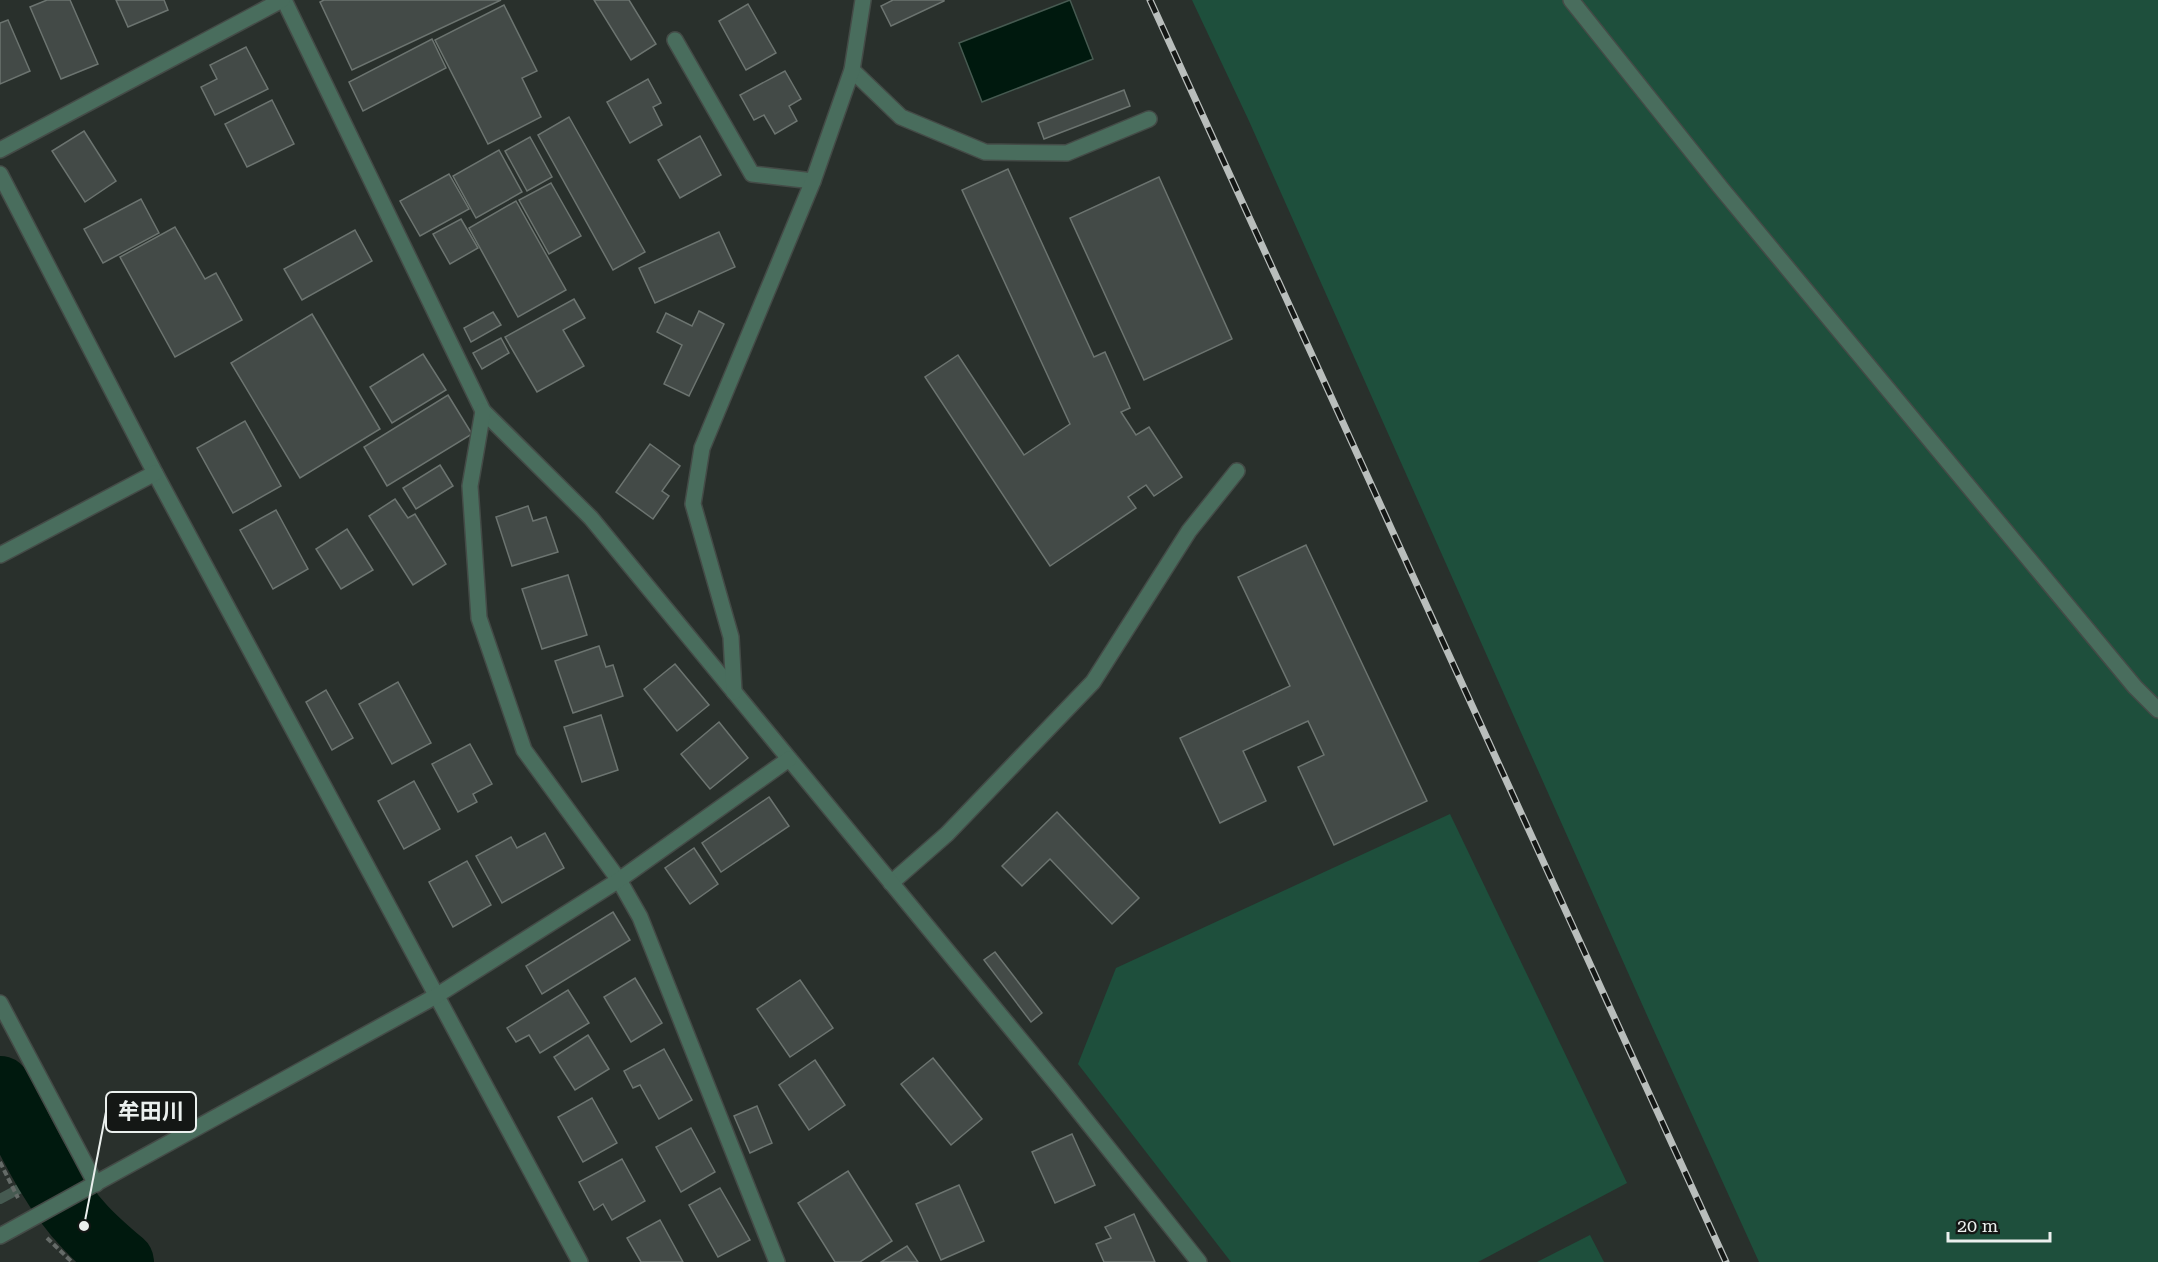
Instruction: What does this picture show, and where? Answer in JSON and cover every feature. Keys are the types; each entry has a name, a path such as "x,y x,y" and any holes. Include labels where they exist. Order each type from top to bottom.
{"street":[{"path":"0,150 283,0 483,411 591,518 1061,1089 1199,1262"},
{"path":"734,692 731,637 693,504 702,448 813,181 852,70 863,0"},
{"path":"1572,0 1728,197 2135,687 2158,710"},
{"path":"675,40 752,174 813,181"},
{"path":"852,70 901,117 985,152 1067,153 1149,119"},
{"path":"0,174 155,473 580,1262"},
{"path":"483,411 470,486 479,618 524,750 619,880 640,917 777,1262"},
{"path":"891,883 947,834 1093,682 1189,531 1237,471"},
{"path":"0,555 155,473"},
{"path":"0,1236 436,996 619,880 789,759"},
{"path":"0,1003 92,1186"}],"path":[{"path":"0,1162 18,1199"},
{"path":"36,1216 50,1243 72,1262"}],"green space":[{"path":"1192,0 2158,0 2158,1262 1759,1262 1249,121"},
{"path":"1450,814 1627,1183 1478,1262 1231,1262 1078,1064 1116,968"},
{"path":"1590,1235 1604,1262 1537,1262"}],"shaded area":[{"path":"1070,0 1093,59 982,102 959,43"}],"building":[{"path":"47,0 70,0 98,64 61,79 30,7"},
{"path":"116,0 164,0 168,10 128,27"},
{"path":"324,0 501,0 352,70 320,2"},
{"path":"594,0 629,0 656,44 631,60"},
{"path":"893,0 944,1 891,26 881,6"},
{"path":"748,4 776,53 746,70 719,21"},
{"path":"504,5 537,71 522,78 541,117 488,144 435,40"},
{"path":"8,20 30,71 0,84 0,23"},
{"path":"432,39 446,68 363,111 349,82"},
{"path":"246,47 268,89 215,115 201,87 217,79 210,65"},
{"path":"785,71 801,99 789,106 797,121 775,134 764,115 754,120 740,95"},
{"path":"648,79 661,103 653,107 662,125 630,143 607,102"},
{"path":"1124,90 1130,106 1044,139 1038,123"},
{"path":"272,100 294,144 247,167 225,124"},
{"path":"569,117 645,252 613,270 538,135"},
{"path":"84,131 116,181 85,202 52,151"},
{"path":"700,136 721,175 680,198 658,160"},
{"path":"530,137 552,177 527,191 505,151"},
{"path":"499,150 522,192 476,218 453,176"},
{"path":"1008,169 1094,357 1105,352 1130,408 1121,412 1136,435 1149,427 1182,477 1154,496 1146,485 1128,497 1136,508 1050,566 925,377 958,355 1024,455 1070,424 962,190"},
{"path":"449,174 469,209 420,236 400,201"},
{"path":"1159,177 1232,339 1144,380 1070,218"},
{"path":"551,183 581,236 549,254 519,200"},
{"path":"141,199 159,233 103,263 84,229"},
{"path":"516,201 566,290 518,317 469,228"},
{"path":"461,219 478,248 450,264 433,234"},
{"path":"175,227 205,279 216,273 242,320 175,357 120,257"},
{"path":"355,230 372,261 302,300 284,269"},
{"path":"719,232 735,267 655,303 639,268"},
{"path":"574,299 585,318 563,330 584,366 537,392 505,337"},
{"path":"699,311 724,324 689,396 664,384 682,345 657,332 666,313 692,326"},
{"path":"493,312 501,325 471,342 464,328"},
{"path":"312,314 380,429 300,478 231,363"},
{"path":"501,338 509,353 482,369 473,353"},
{"path":"423,354 446,390 392,423 370,387"},
{"path":"448,395 472,434 387,486 364,447"},
{"path":"245,421 281,486 233,513 197,448"},
{"path":"650,444 680,466 662,491 669,496 653,519 616,492"},
{"path":"440,465 453,486 416,509 403,488"},
{"path":"395,499 408,518 415,514 446,564 413,585 369,516"},
{"path":"528,506 533,521 546,517 558,552 512,566 496,517"},
{"path":"276,510 308,569 273,589 240,530"},
{"path":"347,529 373,570 341,589 316,549"},
{"path":"1306,545 1427,801 1334,845 1298,767 1324,755 1308,721 1243,751 1266,801 1220,823 1180,738 1290,686 1238,577"},
{"path":"568,575 587,635 542,649 522,589"},
{"path":"599,646 606,667 613,665 623,696 573,713 555,661"},
{"path":"675,664 709,705 677,731 644,689"},
{"path":"398,682 431,743 392,764 359,704"},
{"path":"326,690 353,738 332,750 306,702"},
{"path":"601,715 618,770 582,782 564,727"},
{"path":"719,722 748,758 710,789 681,754"},
{"path":"470,744 492,784 473,794 477,802 458,812 432,764"},
{"path":"414,781 440,829 404,849 378,801"},
{"path":"769,797 789,826 721,872 702,843"},
{"path":"1057,812 1139,898 1112,924 1050,859 1022,886 1002,866"},
{"path":"545,833 564,868 502,903 476,856 511,837 517,848"},
{"path":"694,848 718,884 690,904 665,868"},
{"path":"467,861 491,905 453,927 429,882"},
{"path":"613,912 630,940 542,994 526,966"},
{"path":"995,952 1042,1013 1031,1022 984,960"},
{"path":"635,978 662,1023 631,1042 604,997"},
{"path":"800,980 833,1028 790,1057 757,1009"},
{"path":"568,990 589,1023 540,1053 529,1035 516,1042 507,1028"},
{"path":"588,1035 609,1069 575,1090 554,1057"},
{"path":"664,1049 692,1100 659,1119 640,1085 633,1088 624,1071"},
{"path":"933,1058 982,1119 951,1145 901,1084"},
{"path":"815,1060 845,1105 809,1130 779,1085"},
{"path":"592,1098 617,1143 583,1162 558,1117"},
{"path":"757,1106 772,1143 750,1153 734,1116"},
{"path":"691,1128 715,1172 681,1192 656,1147"},
{"path":"1072,1134 1095,1185 1055,1203 1032,1152"},
{"path":"622,1159 645,1201 612,1220 603,1204 594,1210 579,1182"},
{"path":"848,1171 892,1241 860,1262 835,1262 798,1203"},
{"path":"959,1185 984,1241 941,1260 916,1204"},
{"path":"720,1188 750,1240 718,1257 689,1205"},
{"path":"1134,1214 1155,1262 1104,1262 1096,1244 1111,1238 1105,1227"},
{"path":"660,1220 683,1262 641,1262 627,1238"},
{"path":"907,1246 918,1262 881,1262"}],"waterway":[{"path":"0,1087 48,1178 72,1212 123,1262"},
{"path":"0,1199 47,1174"}],"railway":[{"path":"1150,0 1726,1262"}],"place":[{"name":"牟田川","path":"84,1226"}]}
